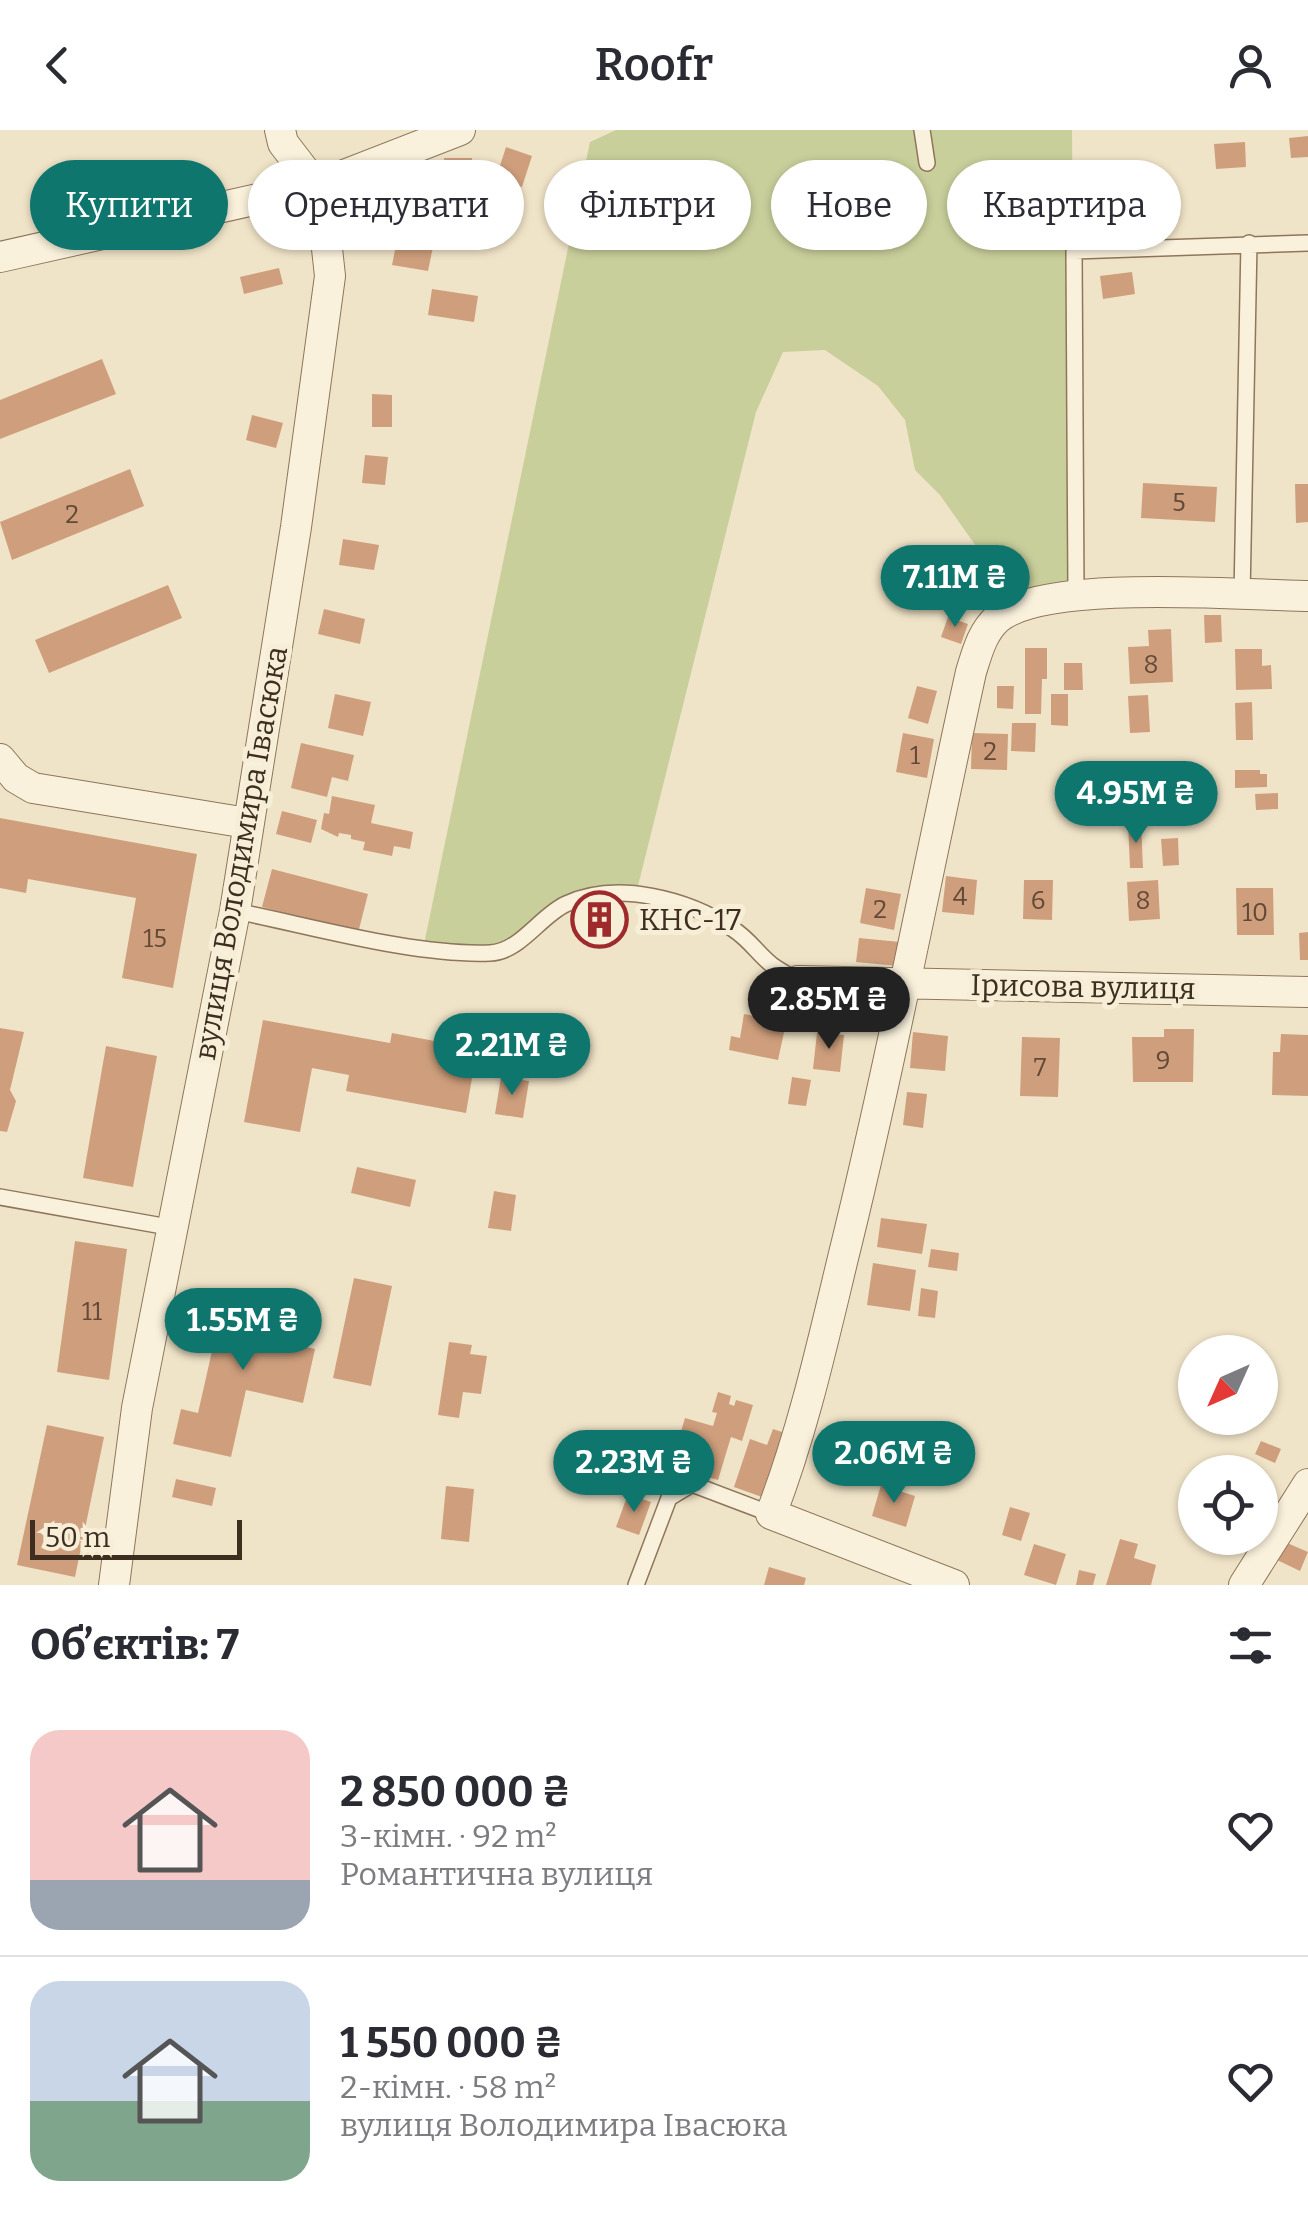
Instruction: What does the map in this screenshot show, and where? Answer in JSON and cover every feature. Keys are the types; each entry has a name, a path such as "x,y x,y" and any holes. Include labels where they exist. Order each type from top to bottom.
{"street":[{"name":"вулиця Володимира Івасюка","path":"280,130 283,143 296,160"},
{"path":"383,160 460,130"},
{"path":"0,256 248,201"},
{"name":"вулиця Володимира Івасюка","path":"114,1585 137,1408 234,911 296,526 330,276 327,250"},
{"path":"954,1585 771,1514 795,1454 874,1132 902,983 981,640 996,620 1018,606 1076,593 1308,596"},
{"path":"0,759 16,778 33,788 248,822"},
{"name":"Ірисова вулиця","path":"798,981 1308,992"},
{"path":"1244,1585 1308,1484"}],"lane":[{"path":"922,130 927,160"},
{"path":"1242,596 1248,243"},
{"path":"1076,593 1074,252 1308,243"},
{"path":"234,911 423,948 493,954 506,950 564,905 596,895 636,894 673,902 709,916 749,940 770,964 798,981"},
{"path":"0,1197 174,1228"},
{"path":"636,1585 669,1498 692,1484 771,1514"}],"green space":[{"path":"616,130 1072,130 1072,160 947,160 947,250 1073,250 1076,593 1018,606 940,495 915,470 905,420 878,386 825,350 783,352 756,412 636,894 564,905 506,949 423,949 568,250 751,250 751,160 586,160 590,142"}],"building":[{"path":"1308,136 1308,157 1291,158 1289,138"},
{"path":"1245,142 1246,167 1216,169 1214,144"},
{"path":"506,147 532,156 524,181 524,160 502,160"},
{"path":"395,250 432,250 428,271 392,265"},
{"path":"279,268 283,284 244,294 240,277"},
{"path":"1132,272 1135,294 1103,299 1100,276"},
{"path":"432,289 478,296 474,322 428,315"},
{"path":"102,359 116,394 0,439 0,400"},
{"path":"372,394 392,395 392,427 372,427"},
{"path":"252,415 283,423 276,448 246,440"},
{"path":"365,455 388,457 385,485 362,483"},
{"path":"130,469 144,506 12,560 0,522"},
{"path":"1143,483 1217,487 1215,522 1141,518"},
{"path":"1295,484 1308,484 1308,522 1296,523"},
{"path":"343,539 379,545 374,570 339,565"},
{"path":"168,585 182,618 49,673 35,640"},
{"path":"324,609 365,619 360,644 318,634"},
{"path":"1204,615 1221,615 1222,642 1205,643"},
{"path":"948,617 968,624 961,644 941,637"},
{"path":"1171,629 1173,682 1130,684 1128,647 1149,646 1148,630"},
{"path":"1025,648 1047,648 1041,714 1025,714"},
{"path":"1235,649 1262,649 1262,666 1271,665 1272,689 1236,690"},
{"path":"1064,663 1082,663 1083,690 1064,690"},
{"path":"917,686 937,691 928,724 908,718"},
{"path":"997,686 1014,686 1013,709 997,708"},
{"path":"335,694 371,702 363,736 328,728"},
{"path":"1051,694 1068,694 1068,726 1051,725"},
{"path":"1148,695 1150,732 1130,733 1128,696"},
{"path":"1252,702 1253,740 1236,740 1235,703"},
{"path":"1012,723 1036,723 1035,752 1011,751"},
{"path":"903,733 934,739 927,778 896,772"},
{"path":"972,733 1008,734 1007,770 971,769"},
{"path":"301,743 354,755 348,781 332,777 327,797 291,788"},
{"path":"1235,770 1260,770 1260,774 1267,774 1267,787 1235,788"},
{"path":"1278,793 1278,809 1256,810 1255,794"},
{"path":"332,796 375,805 371,823 413,832 410,849 394,846 392,856 363,850 365,842 351,839 351,835 339,833 338,837 321,829"},
{"path":"282,811 317,820 311,843 276,834"},
{"path":"0,818 197,854 173,988 122,978 136,898 28,879 26,893 0,888"},
{"path":"1128,823 1141,823 1143,868 1130,868"},
{"path":"1178,838 1179,865 1163,866 1161,839"},
{"path":"272,869 368,894 358,933 262,907"},
{"path":"946,876 977,880 974,915 942,912"},
{"path":"1024,880 1053,880 1052,920 1023,919"},
{"path":"1158,880 1160,919 1129,921 1127,882"},
{"path":"866,888 901,894 894,930 860,923"},
{"path":"1236,888 1273,888 1274,935 1237,935"},
{"name":"КНС-17","path":"592,905 616,913 608,935 584,926"},
{"path":"1308,932 1308,960 1300,960 1299,933"},
{"path":"859,938 900,942 898,966 856,962"},
{"path":"744,1014 764,1018 763,1024 785,1028 778,1060 729,1050 731,1036 740,1038"},
{"path":"263,1020 390,1043 392,1033 477,1049 466,1113 346,1091 349,1075 312,1068 300,1132 244,1122"},
{"path":"0,1028 24,1032 10,1090 16,1101 7,1132 0,1131"},
{"path":"1164,1029 1194,1029 1193,1082 1133,1082 1132,1037 1164,1037"},
{"path":"913,1032 948,1036 945,1071 910,1068"},
{"path":"817,1033 844,1035 840,1072 813,1069"},
{"path":"1281,1034 1308,1035 1308,1096 1272,1095 1273,1052 1280,1052"},
{"path":"1022,1037 1060,1038 1058,1097 1020,1096"},
{"path":"106,1046 157,1056 133,1187 83,1178"},
{"path":"501,1077 529,1081 523,1118 495,1114"},
{"path":"792,1077 811,1080 806,1106 788,1104"},
{"path":"907,1092 927,1094 923,1128 903,1125"},
{"path":"357,1167 416,1180 410,1207 351,1193"},
{"path":"494,1191 516,1195 511,1231 488,1228"},
{"path":"881,1218 927,1224 922,1254 877,1247"},
{"path":"75,1241 127,1249 109,1380 57,1372"},
{"path":"931,1249 959,1253 957,1271 928,1267"},
{"path":"873,1263 916,1270 910,1311 867,1305"},
{"path":"354,1278 392,1286 371,1386 333,1378"},
{"path":"921,1288 938,1291 935,1318 918,1316"},
{"path":"226,1289 276,1301 267,1338 315,1349 303,1403 246,1390 231,1457 173,1444 181,1409 198,1413"},
{"path":"449,1342 472,1345 470,1354 487,1356 481,1394 463,1392 459,1418 438,1415"},
{"path":"718,1392 731,1396 729,1404 734,1406 736,1400 753,1405 742,1441 731,1437 718,1480 694,1473 697,1466 673,1458 685,1418 713,1426 717,1413 712,1412"},
{"path":"47,1425 104,1437 75,1577 17,1565"},
{"path":"773,1429 785,1433 762,1497 734,1487 750,1439 767,1445"},
{"path":"1261,1441 1281,1449 1278,1456 1255,1454"},
{"path":"627,1460 667,1474 661,1491 622,1477"},
{"path":"176,1479 216,1488 212,1506 172,1497"},
{"path":"881,1485 915,1496 906,1527 872,1516"},
{"path":"446,1486 474,1489 469,1542 441,1539"},
{"path":"628,1494 651,1502 639,1535 616,1527"},
{"path":"1010,1507 1030,1513 1021,1541 1002,1535"},
{"path":"1120,1539 1138,1544 1134,1558 1156,1565 1151,1585 1106,1585"},
{"path":"1285,1542 1308,1552 1300,1571 1277,1560"},
{"path":"1034,1544 1066,1554 1056,1585 1024,1575"},
{"path":"769,1567 806,1578 804,1585 764,1585"},
{"path":"1079,1570 1096,1574 1093,1585 1076,1585"}],"place":[{"name":"КНС-17","path":"600,920"}]}
